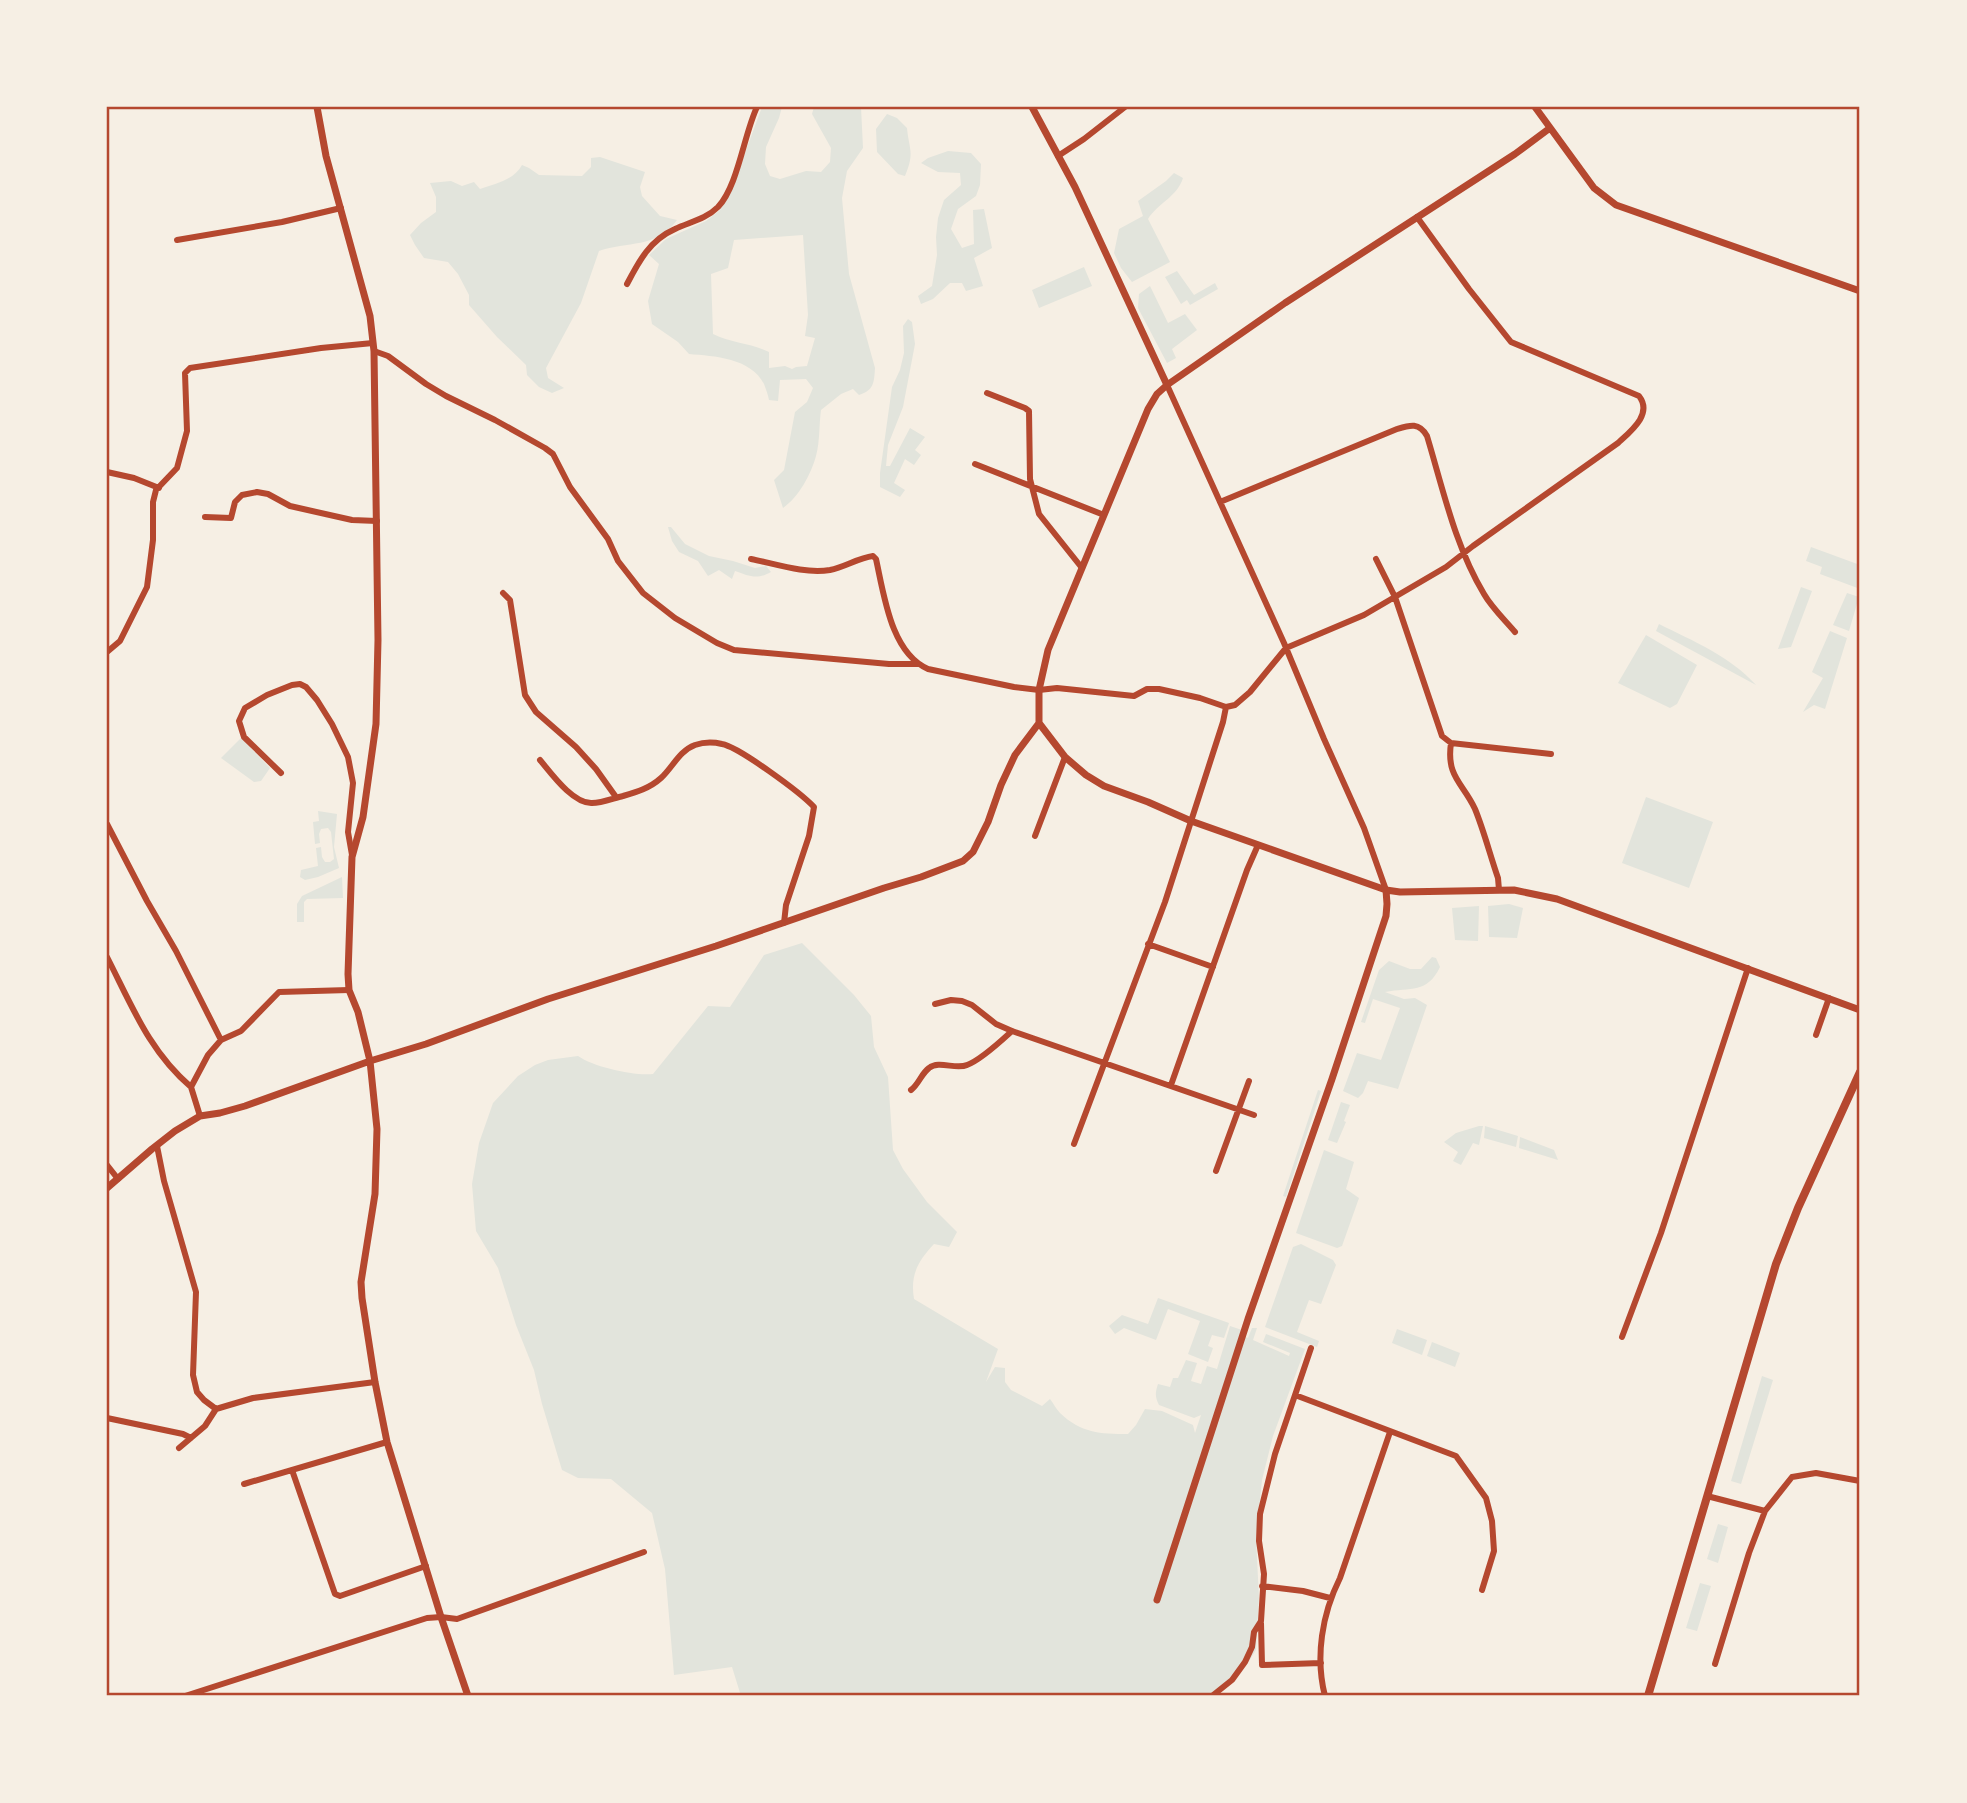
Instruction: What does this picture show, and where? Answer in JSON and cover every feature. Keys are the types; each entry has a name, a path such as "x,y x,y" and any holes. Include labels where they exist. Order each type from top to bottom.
{"main road":[{"path":"1648,1696 1776,1264 1798,1208 1860,1072"}],"street":[{"path":"317,107 326,156 370,316 374,347 378,640 376,724 363,817 352,857"},
{"path":"627,285 640,258 651,244 672,230 703,218 719,206 729,189 757,107"},
{"path":"1032,107 1075,187 1220,502 1364,828 1386,890 1386,916 1248,1319 1157,1600"},
{"path":"1059,156 1125,107"},
{"path":"1535,107 1594,188 1616,205 1860,291"},
{"path":"107,1188 157,1146 200,1116 245,1106 548,999 716,946 963,861 973,852 988,822 1015,755 1039,723 1039,690 1048,650 1157,394 1285,303 1515,154 1550,128"},
{"path":"177,240 282,222 341,208"},
{"path":"751,559 816,571 833,569 873,556 876,559 887,614 911,659 928,669 1039,690 1057,688 1134,696 1147,689 1159,689 1226,707 1235,705 1250,692 1286,648 1364,615 1446,568 1618,443 1637,425 1644,411 1644,402 1639,396 1511,342 1468,289 1418,217"},
{"path":"107,652 120,641 147,587 156,490 177,468 187,431 185,373 190,368 321,348 374,347 446,396 495,420 553,454 570,487 608,539 618,561 643,593 675,618 717,643 734,650 889,664 917,664"},
{"path":"987,393 1029,411 1032,486 1039,514 1082,568"},
{"path":"1220,502 1396,429 1418,426 1424,429 1427,436 1464,553 1485,596 1516,632"},
{"path":"975,464 1104,515"},
{"path":"107,472 134,478 159,488"},
{"path":"205,517 231,518 235,502 242,495 257,492 268,494 290,506 352,520 377,521"},
{"path":"1376,559 1395,597 1442,736 1451,743 1551,754"},
{"path":"503,593 510,600 525,695 536,712 576,747 596,769 616,797"},
{"path":"281,773 244,737 240,721 246,708 267,695 300,684 317,700 332,724 348,757 353,783 348,832 352,857 348,974 349,990 358,1012 370,1061 377,1129 374,1194 361,1282 375,1382 387,1442 468,1696"},
{"path":"1074,1144 1165,902 1226,707"},
{"path":"1039,723 1065,757 1104,786 1191,821 1386,890 1514,890 1557,899 1860,1010"},
{"path":"540,760 564,788 591,804 650,787 692,746 705,742 737,749 814,807 809,836 786,905 784,923"},
{"path":"1451,743 1449,756 1452,770 1474,807 1500,890"},
{"path":"1035,836 1065,757"},
{"path":"107,824 221,1040"},
{"path":"1171,1086 1258,845"},
{"path":"1148,944 1213,967"},
{"path":"107,957 152,1045 174,1072 191,1087 200,1116"},
{"path":"1622,1337 1661,1233 1748,968"},
{"path":"191,1087 208,1055 221,1040 241,1031 279,992 349,990"},
{"path":"1816,1035 1829,998"},
{"path":"935,1004 951,1000 962,1001 972,1005 996,1024 1012,1031 1254,1115"},
{"path":"911,1090 930,1067 967,1066 1012,1031"},
{"path":"1216,1171 1250,1081"},
{"path":"157,1146 164,1181 197,1292 193,1375 197,1392 216,1409"},
{"path":"107,1165 118,1179"},
{"path":"1311,1348 1275,1454 1260,1514 1259,1541 1264,1574 1262,1665 1321,1663"},
{"path":"179,1448 205,1426 216,1409 253,1398 375,1382"},
{"path":"1295,1395 1456,1456 1486,1498 1492,1521 1494,1551 1482,1590"},
{"path":"107,1418 191,1438"},
{"path":"1325,1696 1320,1678 1323,1625 1330,1598 1340,1578 1390,1432"},
{"path":"244,1484 387,1442"},
{"path":"292,1470 335,1594 341,1596 426,1566"},
{"path":"1715,1664 1749,1553 1765,1511 1792,1477 1816,1473 1859,1479"},
{"path":"1707,1496 1765,1511"},
{"path":"185,1696 427,1618 457,1619 644,1552"},
{"path":"1262,1586 1303,1591 1330,1598"},
{"path":"1212,1696 1232,1680 1245,1662 1252,1647 1254,1632 1261,1621"}],"shaded area":[{"path":"762,107 782,107 766,147 765,164 770,176 780,179 806,171 821,172 830,162 831,148 812,114 814,107 861,107 863,148 847,171 842,198 849,274 875,368 873,382 864,393 859,395 853,389 841,394 821,410 814,463 799,491 783,508 774,480 784,470 795,412 807,402 813,388 806,379 780,380 778,401 769,400 764,384 750,369 731,360 689,354 678,342 652,324 648,301 659,264 649,255 666,239 706,221 720,210 733,185","holes":["803,235 808,315 805,336 815,338 807,366 792,369 785,366 769,368 769,352 713,334 711,274 728,268 734,240"]},
{"path":"887,114 897,118 907,128 911,156 905,176 898,174 877,152 876,129"},
{"path":"948,151 971,153 981,164 980,185 976,196 958,209 951,229 962,248 974,244 973,210 984,209 992,248 974,258 983,286 966,291 962,283 950,283 933,299 921,304 918,296 932,286 937,255 938,218 944,200 961,185 960,173 938,172 921,163"},
{"path":"600,157 645,172 640,187 642,196 660,216 677,220 660,236 650,240 599,251 581,303 546,368 548,378 564,388 552,393 539,387 527,375 526,365 469,305 469,295 448,262 424,258 410,235 436,212 436,197 430,183 451,181 462,186 474,182 480,189 509,178 522,165 539,175 582,176 591,167 591,158"},
{"path":"1174,173 1183,178 1180,185 1148,219 1170,262 1132,282 1114,253 1119,229 1143,216 1138,201"},
{"path":"1084,267 1092,286 1039,308 1032,290"},
{"path":"1177,271 1194,295 1215,283 1218,289 1190,305 1187,300 1181,304 1165,277"},
{"path":"1150,286 1168,323 1185,314 1197,330 1172,349 1176,358 1167,363 1138,308 1139,294"},
{"path":"908,319 912,322 915,344 903,407 888,445 886,466 890,466 910,428 925,437 915,450 921,455 914,465 905,459 894,483 905,490 900,497 880,487 880,473 892,387 904,353 903,326"},
{"path":"668,527 671,527 685,544 709,556 755,568 766,566 771,572 757,577 735,571 732,579 719,570 708,576 698,561 679,552"},
{"path":"1811,547 1860,565 1860,589 1820,574 1822,567 1806,561"},
{"path":"1801,587 1812,591 1791,647 1778,649"},
{"path":"1847,593 1859,597 1849,631 1833,625"},
{"path":"1659,624 1723,657 1756,685 1656,631"},
{"path":"1830,631 1847,638 1825,709 1814,705 1803,712 1823,678 1812,672"},
{"path":"1646,635 1697,665 1677,704 1670,708 1618,683"},
{"path":"241,738 270,768 261,781 254,782 221,758"},
{"path":"1646,797 1713,822 1689,888 1622,863"},
{"path":"318,811 337,814 334,847 339,868 305,880 300,877 301,870 318,866 316,848 321,847 325,862 334,859 331,832 328,828 321,829 320,843 315,844 313,822 319,821"},
{"path":"342,877 343,898 307,899 304,902 304,922 297,922 297,904 302,896"},
{"path":"1509,904 1523,908 1517,938 1489,937 1488,906"},
{"path":"1479,906 1478,941 1455,940 1452,908"},
{"path":"802,943 871,1016 874,1047 888,1077 893,1150 927,1202 957,1232 949,1247 934,1244 924,1256 914,1276 914,1299 998,1349 986,1382 995,1367 1005,1368 1005,1382 1011,1390 1042,1406 1050,1399 1068,1420 1091,1431 1128,1434 1145,1409 1162,1411 1193,1425 1195,1433 1201,1415 1194,1418 1159,1405 1156,1395 1158,1384 1170,1387 1173,1378 1178,1378 1186,1360 1197,1363 1191,1381 1201,1384 1207,1366 1217,1369 1230,1326 1242,1330 1240,1335 1248,1338 1252,1328 1257,1328 1253,1340 1289,1356 1290,1353 1263,1342 1266,1334 1305,1349 1273,1436 1262,1480 1256,1538 1259,1598 1256,1650 1248,1663 1212,1696 741,1696 732,1667 674,1675 665,1569 652,1513 611,1479 578,1478 562,1470 534,1370 498,1268 476,1231 472,1184 479,1143 493,1103 518,1076 548,1060 578,1056 614,1070 653,1074 708,1006 730,1007 764,955"},
{"path":"1432,957 1436,958 1440,967 1430,982 1417,988 1385,992 1404,999 1415,998 1427,1005 1398,1089 1368,1081 1358,1098 1343,1091 1357,1053 1381,1060 1400,1008 1373,999 1365,1023 1361,1022 1379,970 1389,961 1410,969 1421,969"},
{"path":"1318,1090 1321,1091 1286,1197 1283,1196"},
{"path":"1341,1102 1350,1105 1337,1143 1328,1140"},
{"path":"1483,1126 1479,1145 1473,1143 1461,1165 1453,1161 1458,1152 1444,1142 1456,1133"},
{"path":"1485,1126 1518,1136 1516,1147 1484,1138"},
{"path":"1520,1137 1554,1150 1558,1160 1519,1148"},
{"path":"1324,1150 1354,1162 1346,1189 1359,1198 1342,1246 1337,1248 1296,1233"},
{"path":"1301,1244 1333,1260 1336,1265 1321,1304 1309,1300 1297,1332 1319,1341 1317,1347 1265,1327 1293,1247"},
{"path":"1158,1298 1229,1323 1224,1338 1212,1335 1208,1346 1213,1348 1208,1362 1188,1354 1200,1321 1168,1309 1156,1340 1124,1328 1115,1334 1109,1326 1122,1315 1148,1324"},
{"path":"1397,1329 1427,1340 1422,1355 1392,1343"},
{"path":"1432,1342 1460,1353 1455,1367 1427,1356"},
{"path":"1762,1376 1773,1380 1741,1484 1731,1481"},
{"path":"1718,1524 1728,1527 1718,1563 1707,1559"},
{"path":"1700,1583 1711,1586 1697,1631 1686,1628"}]}
